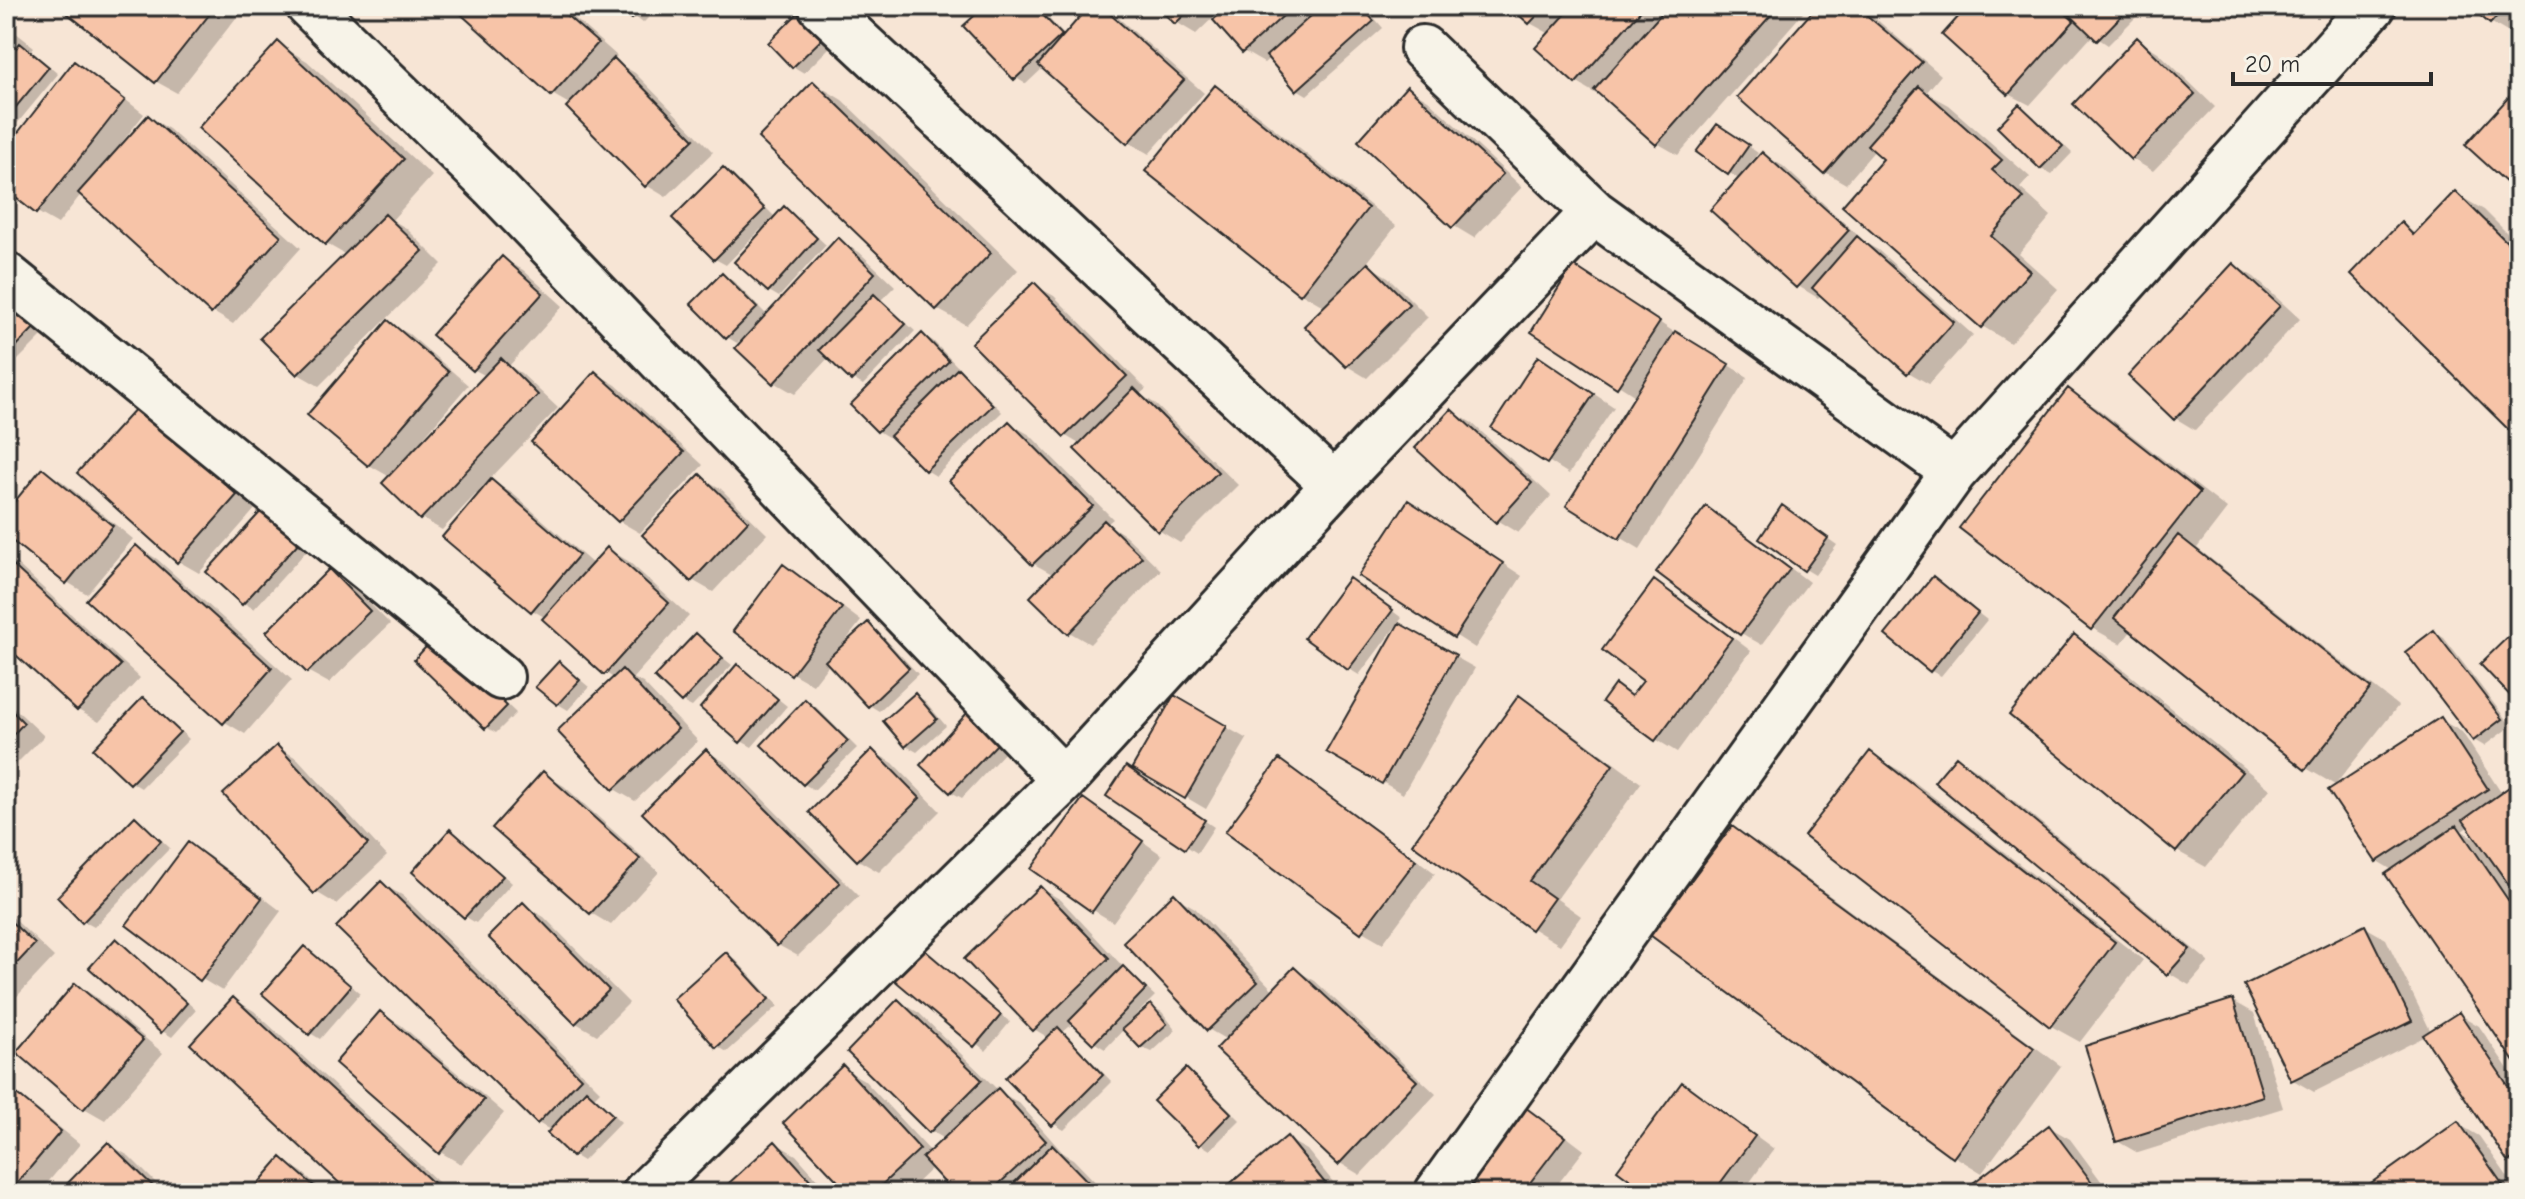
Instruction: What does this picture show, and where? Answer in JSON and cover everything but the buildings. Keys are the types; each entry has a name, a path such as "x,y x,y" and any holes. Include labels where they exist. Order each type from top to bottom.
{"street":[{"path":"309,6 493,186 1064,780"},
{"path":"821,6 1334,485"},
{"path":"1437,1193 1954,472 2373,6"},
{"path":"1423,48 1594,212 1954,472"},
{"path":"645,1193 1064,780 1334,485 1594,212"},
{"path":"6,275 501,677"}]}
